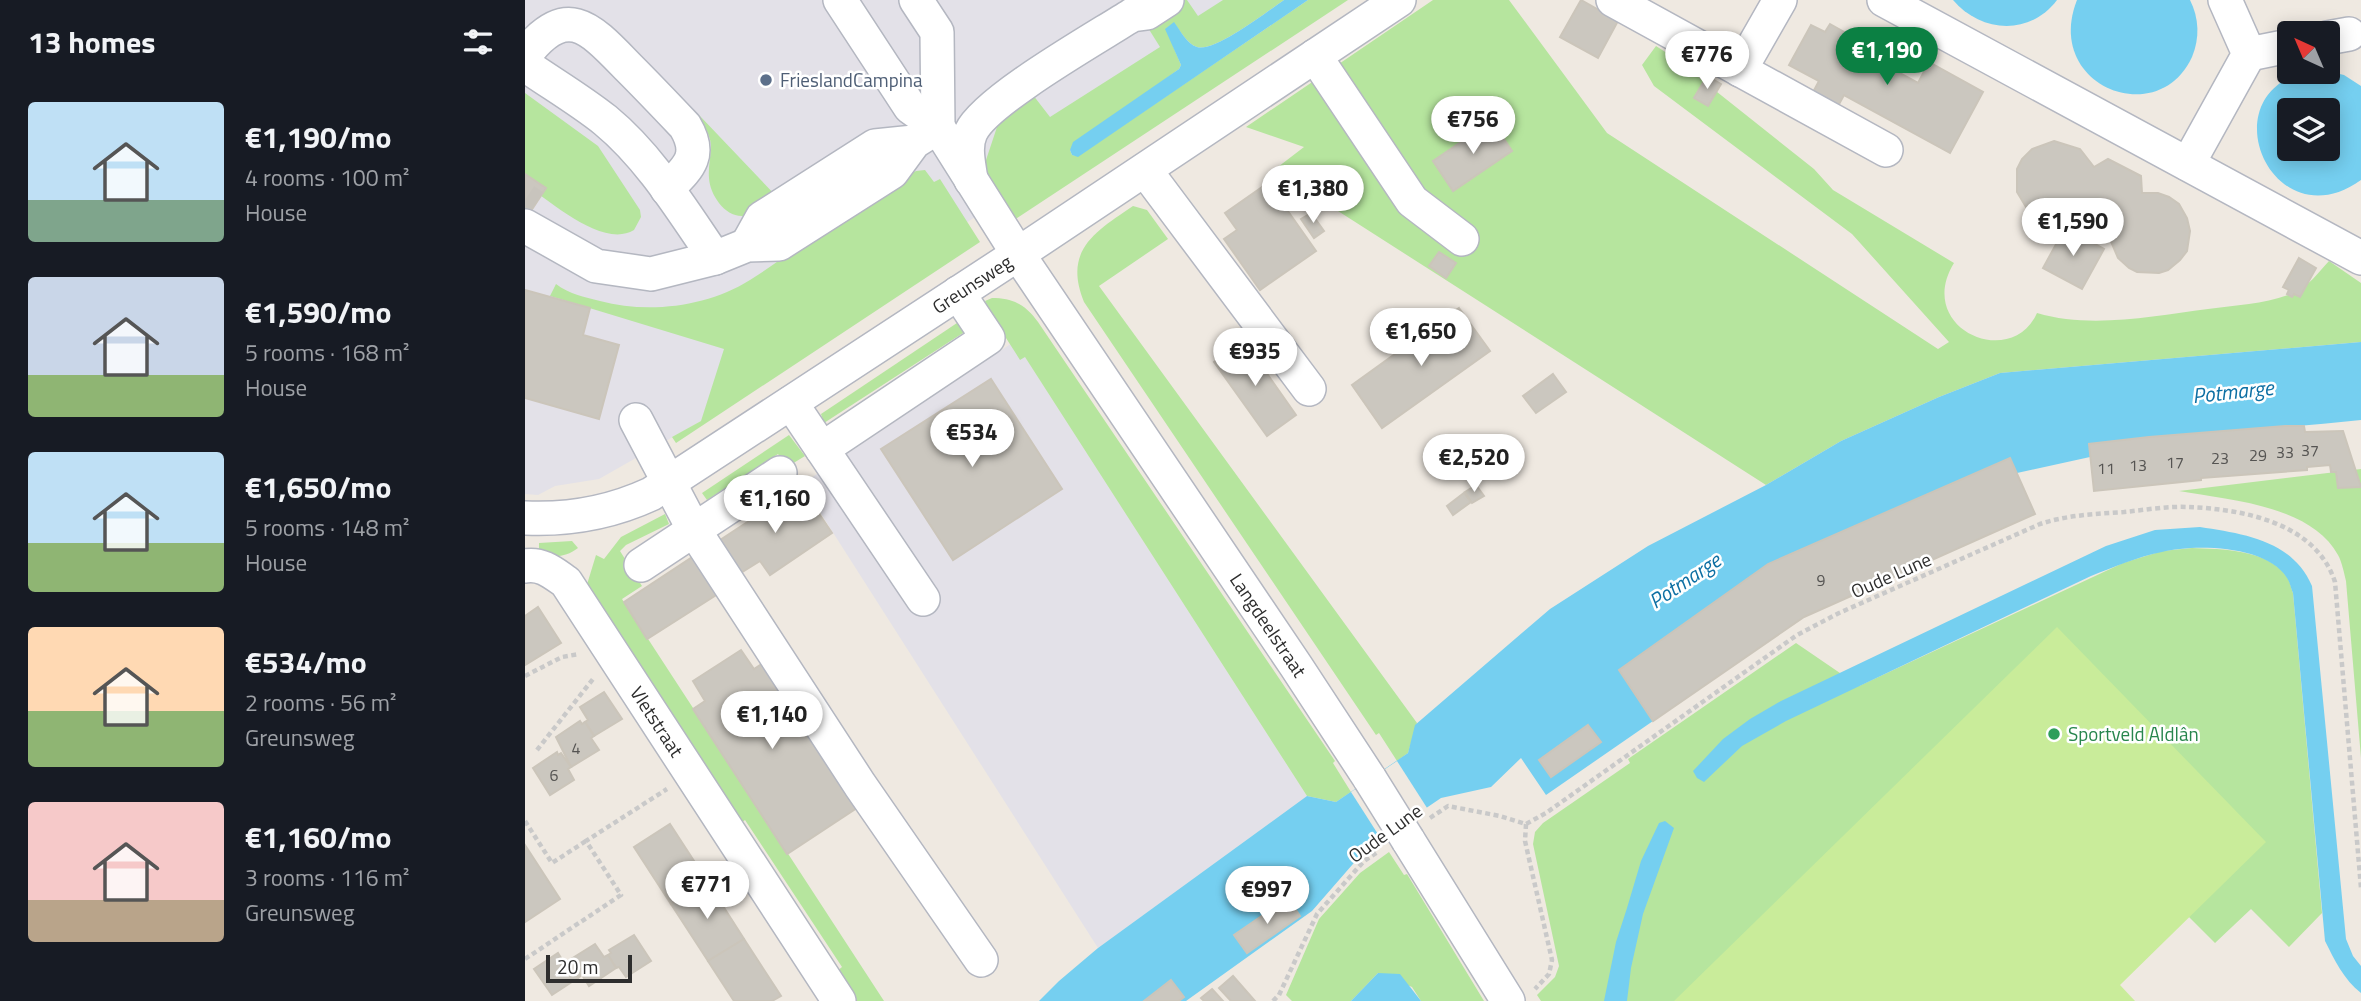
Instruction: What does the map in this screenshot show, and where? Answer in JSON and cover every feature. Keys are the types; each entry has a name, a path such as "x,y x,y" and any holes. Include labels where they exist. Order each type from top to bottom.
{"street":[{"path":"840,0 910,107 930,127"},
{"name":"Langdeelstraat","path":"865,0 930,127 971,182 1297,666 1407,836 1519,997"},
{"path":"891,0 936,69"},
{"path":"916,0 937,32 930,127"},
{"path":"971,182 967,152 971,131 994,104 1137,7 1146,13 1167,0"},
{"name":"Greunsweg","path":"525,518 570,516 618,508 651,494 1399,0"},
{"path":"1613,0 1886,150"},
{"path":"1739,70 1780,0"},
{"path":"1884,0 2361,258"},
{"path":"2225,0 2249,54"},
{"path":"525,55 538,37 553,26 574,23 595,33 685,126 693,140 690,167 667,189"},
{"path":"2188,164 2249,54 2277,48"},
{"path":"1315,56 1412,201 1462,239"},
{"path":"525,65 604,120 635,150 667,189 715,258"},
{"path":"530,216 561,248 596,267 650,274 715,258 747,245 762,218 875,146 930,127"},
{"path":"1145,170 1309,389"},
{"path":"525,251 534,257 561,248"},
{"path":"823,449 988,338 958,293"},
{"path":"792,403 923,598"},
{"path":"636,420 694,530 860,785 981,960"},
{"path":"641,565 780,473"},
{"name":"Vletstraat","path":"525,566 546,568 566,582 839,1001"}],"path":[{"name":"Oude Lune","path":"1273,1001 1279,995 1317,914 1364,861 1407,836 1448,806 1526,824 1546,813 1797,635 1839,613 2060,517 2196,507 2243,514 2282,525 2315,547 2325,558 2335,582 2361,888"},
{"path":"525,676 562,657 614,655"},
{"path":"537,750 614,655"},
{"path":"525,821 552,863 691,773"},
{"path":"1519,997 1549,974 1552,960 1525,841 1526,824"},
{"path":"525,960 621,895 586,841"}],"shaded area":[{"name":"FrieslandCampina","path":"525,0 1284,0 1173,46 1071,153 930,247 701,421 599,479 555,486 538,495 525,494"},
{"path":"1015,341 1307,796 1098,948 802,484"}],"green space":[{"path":"1181,0 1187,0 1198,16 1223,0 1284,0 1228,38 1205,47 1190,43 1174,23 1173,46 1181,65 1179,69 1070,150 1072,155 1078,156 1308,0 1348,0 1014,220 985,170 1000,118 1033,95 1050,117 1160,47 1145,23"},
{"path":"1433,0 1509,0 1607,133 1938,349 1949,342 1852,234 1654,86 1642,65 1656,46 1814,169 1833,190 1954,263 1945,286 1946,306 1956,323 1971,334 1989,340 2007,339 2024,330 2037,313 2079,320 2122,320 2262,302 2283,297 2304,287 2329,261 2361,283 2361,342 2000,373 1841,441 1766,485 1274,170 1304,147 1246,127"},
{"path":"525,93 598,146 640,210 641,217 634,230 621,234 592,228 562,211 525,184"},
{"path":"699,115 777,197 757,211 743,216 730,213 720,204 710,185 710,141"},
{"path":"925,170 934,182 940,179 980,242 676,443 672,437 701,421 724,349 550,296 556,284 582,296 638,307 677,306 715,296 750,280 853,210 916,171"},
{"path":"1133,206 1147,210 1168,239 1099,286 1417,723 1408,753 1397,761 1379,733 1376,735 1084,302 1077,269 1086,244 1106,225"},
{"path":"992,298 1006,299 1018,304 1029,311 1038,322 1335,761 1333,763 1351,792 1336,802 1307,796 1025,357 1020,360 990,313 985,301"},
{"path":"957,323 966,331 824,423 821,414"},
{"path":"789,435 805,456 787,467 778,454 707,500 702,493"},
{"path":"2361,469 2361,758 2346,581 2338,555 2325,538 2309,525 2289,515 2244,502 2179,491"},
{"path":"665,514 669,524 626,545 620,551 642,586 622,599 884,1001 853,1001 836,972 842,967 745,820 741,823 585,591 596,555 604,559 621,537"},
{"path":"572,541 578,548 569,554 539,554 539,543"},
{"path":"2192,548 2243,552 2268,561 2287,577 2293,593 2322,913 2289,947 2251,909 2215,943 2183,911 1691,1001 1541,1001 1537,995 1555,977 1559,966 1533,844 1535,832 1543,823 1630,763 1628,759 1796,643 1859,686 2123,563 2162,551"},
{"name":"Sportveld Aldlân","path":"2057,627 2266,842 2120,985 2135,1001 1674,1001"},
{"path":"1389,852 1404,875 1407,874 1484,1001 1421,1001 1412,987 1378,973 1351,1001 1292,1001 1286,995 1319,919 1360,873"}],"water":[{"path":"1284,0 1308,0 1078,157 1072,155 1070,150 1073,142 1179,69 1181,65 1165,29 1174,22 1190,43 1205,47 1228,38"},
{"path":"1953,0 2057,0 2046,12 2033,20 2020,25 2005,26 1977,19"},
{"path":"2077,0 2190,0 2197,28 2192,57 2176,79 2155,91 2132,94 2109,89 2089,75 2076,56 2071,30"},
{"path":"2340,74 2361,86 2361,180 2330,194 2303,193 2280,181 2265,160 2257,136 2260,110 2274,88 2281,84 2340,84"},
{"name":"Potmarge","path":"2361,342 2361,420 2089,444 2090,457 2017,473 2010,458 1768,564 1620,671 1653,721 1546,795 1521,758 1491,787 1441,798 1366,849 1312,911 1186,1001 1039,1001 1098,948 1307,796 1336,802 1408,753 1415,725 1550,609 1648,546 1766,485 1841,441 2000,373"},
{"path":"2200,527 2250,537 2279,549 2292,558 2312,586 2346,939 2353,956 2361,966 2361,993 2345,976 2325,941 2293,593 2288,580 2277,567 2247,553 2210,548 2176,549 2108,569 1786,721 1742,746 1704,782 1697,778 1693,771 1723,739 1781,701 2106,546 2155,530"},
{"path":"1665,821 1674,828 1643,914 1627,1001 1604,1001 1616,942 1641,861 1659,823"},
{"path":"1378,973 1400,974 1421,1001 1351,1001"}],"pier":[{"path":"1397,761 1429,811 1383,842 1351,792"}],"building":[{"path":"1581,0 1618,21 1598,58 1560,37"},
{"path":"1830,24 1864,43 1859,51 1918,83 1929,62 1983,92 1950,153 1844,95 1837,108 1812,94 1819,81 1789,65 1811,25 1825,32"},
{"path":"1707,76 1721,84 1708,106 1694,98"},
{"path":"1492,121 1512,151 1453,191 1433,161"},
{"path":"2054,141 2080,149 2094,167 2108,159 2141,176 2142,193 2158,193 2179,204 2187,218 2190,231 2187,251 2180,260 2168,270 2159,273 2137,272 2118,258 2110,239 2072,218 2052,221 2029,212 2017,192 2017,169 2032,149"},
{"path":"525,174 546,188 525,220"},
{"path":"1268,183 1316,251 1260,290 1224,239 1237,230 1225,213"},
{"path":"1311,213 1324,231 1314,238 1301,219"},
{"path":"2065,228 2104,249 2082,289 2043,268"},
{"path":"1439,252 1456,263 1446,278 1429,266"},
{"path":"2299,258 2316,268 2300,297 2294,294 2292,297 2287,294 2289,290 2283,287"},
{"path":"525,290 590,308 583,335 619,345 599,419 525,398"},
{"path":"1459,308 1490,351 1382,428 1352,385"},
{"path":"1244,341 1296,415 1267,436 1214,362"},
{"path":"1553,374 1566,392 1536,413 1523,396"},
{"path":"991,379 1062,489 953,560 881,449"},
{"path":"2304,426 2305,432 2343,431 2361,487 2338,488 2336,472 2331,472 2330,465 2307,467 2307,470 2201,478 2094,491 2089,444"},
{"path":"2010,458 2035,514 1804,617 1653,721 1619,670 1768,564"},
{"path":"1476,485 1484,496 1472,503 1465,492"},
{"path":"801,487 832,533 770,575 760,561 736,576 714,544"},
{"path":"1464,493 1471,502 1453,515 1447,506"},
{"path":"697,554 721,592 647,639 624,602"},
{"path":"538,607 561,643 525,665 525,616"},
{"path":"741,650 754,669 766,661 860,806 787,854 693,709 705,701 693,681"},
{"path":"604,692 622,719 594,736 580,707"},
{"path":"580,721 582,724 585,722 599,750 571,767 556,737"},
{"path":"1588,725 1601,742 1551,777 1539,760"},
{"path":"557,752 558,755 561,753 571,767 568,769 574,780 550,795 533,768"},
{"path":"670,824 707,881 671,904 634,847"},
{"path":"525,845 560,899 525,922"},
{"path":"707,881 744,939 708,961 671,904"},
{"path":"1288,898 1300,916 1247,953 1234,935"},
{"path":"634,935 651,961 626,977 608,955 611,953 609,950"},
{"path":"744,939 781,996 772,1001 734,1001 708,961"},
{"path":"595,944 604,957 608,955 616,968 589,986 582,975 578,978 570,964 573,962 571,959"},
{"path":"558,953 566,966 570,964 578,978 552,995 534,969"},
{"path":"1233,976 1255,1001 1231,1001 1219,988"},
{"path":"1171,980 1184,997 1179,1001 1144,1001"},
{"path":"1212,989 1223,1001 1204,1001 1201,998"}],"tunnel":[{"path":"525,200 534,206"}],"place":[{"name":"FrieslandCampina","path":"766,80"},
{"name":"Sportveld Aldlân","path":"2054,734"}]}
